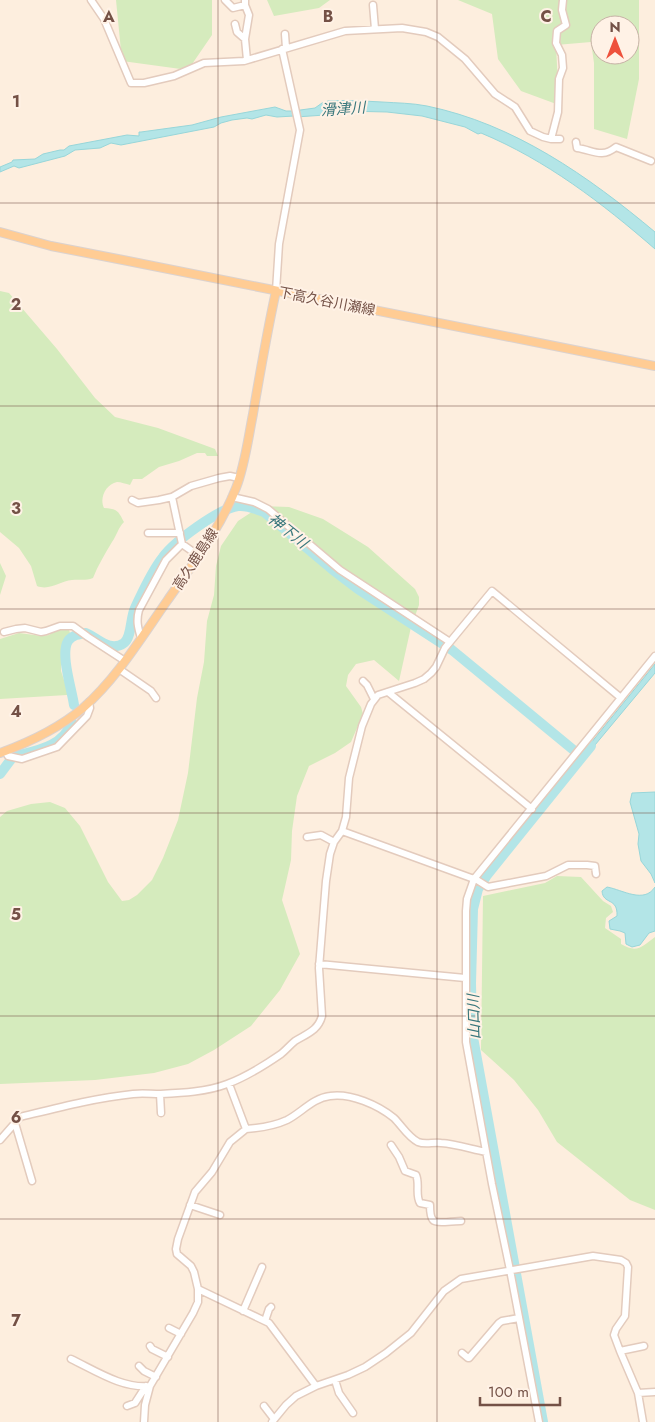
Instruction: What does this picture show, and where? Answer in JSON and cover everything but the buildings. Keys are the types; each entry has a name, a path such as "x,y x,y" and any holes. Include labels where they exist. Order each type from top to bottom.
{"main road":[{"name":"下高久谷川瀬線","path":"0,232 50,246 655,366"},
{"name":"高久鹿島線","path":"9,755 70,718 101,691 125,661 199,556 222,518 231,501 245,456 276,291"}],"street":[{"path":"90,0 104,20 131,83 144,83 174,76 204,63 247,60 345,31 402,28 426,32 438,37 464,59 495,94 515,107 530,131 536,135 560,139"},
{"path":"225,0 233,8 245,3 249,15 245,39 247,60"},
{"path":"551,139 558,112 559,79 563,68 562,55 556,43 557,31 566,25 562,10 563,0"},
{"path":"373,5 374,29"},
{"path":"235,24 237,32 245,39"},
{"path":"276,291 279,244 300,136 299,122 284,48 285,34"},
{"path":"576,142 577,148 598,154 607,153 616,147 651,161"},
{"path":"132,500 138,503 172,497 191,486 219,478 230,476 239,478"},
{"path":"141,638 137,627 138,610 166,560 181,539 172,497"},
{"path":"231,501 254,502 268,509 344,573 448,645"},
{"path":"148,533 181,539 199,556"},
{"path":"0,1140 20,1117 83,1102 134,1094 160,1094 200,1090 229,1084 281,1054 295,1041 307,1036 316,1028 322,1016 319,964 330,854 334,842 342,831 346,817 348,778 362,726 374,699 378,695 424,678 436,667 448,645 492,591 621,698"},
{"path":"4,632 25,628 38,632 60,626 74,626 125,661"},
{"path":"539,1422 519,1318 514,1269 486,1152 466,1042 467,905 470,890 476,880 655,656"},
{"path":"119,669 151,691 156,698"},
{"path":"363,681 374,699"},
{"path":"388,692 532,809"},
{"path":"9,755 22,759 57,747 87,716 90,708 89,702"},
{"path":"342,831 491,887 546,876 574,864 595,866 596,874"},
{"path":"307,837 321,835 334,842"},
{"path":"319,964 465,978"},
{"path":"229,1084 246,1129"},
{"path":"160,1094 161,1114"},
{"path":"127,1406 135,1404 156,1376 198,1302 198,1289 194,1272 191,1266 177,1254 176,1249 195,1192 212,1172 230,1142 246,1129 279,1123 321,1099 328,1096 337,1096 357,1100 381,1110 395,1119 409,1135 423,1144 443,1143 486,1152"},
{"path":"15,1123 32,1181"},
{"path":"391,1145 405,1171 416,1175 418,1178 418,1199 420,1202 430,1204 433,1221 461,1221"},
{"path":"190,1205 220,1214"},
{"path":"264,1406 273,1420 296,1396 365,1367 386,1353 411,1332 444,1292 461,1279 593,1256 621,1260 626,1263 628,1270 625,1316 614,1335 638,1393 643,1422"},
{"path":"243,1310 262,1267"},
{"path":"198,1289 269,1323 316,1386"},
{"path":"265,1321 268,1309 272,1306"},
{"path":"462,1353 469,1358 499,1323 519,1318"},
{"path":"169,1328 181,1334"},
{"path":"150,1346 152,1349 168,1357"},
{"path":"620,1351 644,1346"},
{"path":"72,1359 125,1384 140,1387 148,1386"},
{"path":"139,1366 144,1371 156,1376"},
{"path":"335,1380 339,1393 352,1413"},
{"path":"144,1422 148,1386"},
{"path":"638,1393 655,1392"}],"green space":[{"path":"116,0 212,0 212,35 188,70 122,61"},
{"path":"267,0 330,0 319,8 274,16"},
{"path":"458,0 639,0 639,15 590,15 590,42 556,45 559,105 521,91 498,59 492,14"},
{"path":"594,65 639,65 639,79 627,139 594,129"},
{"path":"0,291 9,293 57,349 95,398 115,417 158,428 215,449 218,456 207,456 205,453 197,453 159,467 142,479 133,479 130,485 117,482 107,488 102,500 104,508 117,511 124,522 93,578 68,581 51,587 37,586 31,566 19,548 0,532"},
{"path":"261,506 289,507 323,519 368,547 415,589 419,597 419,605 411,627 399,681 374,660 356,664 348,675 346,686 361,707 363,714 351,742 335,753 309,766 297,796 292,831 291,860 282,900 300,954 280,990 251,1026 188,1064 154,1073 95,1080 0,1084 0,817 7,811 31,804 50,802 65,808 80,826 108,882 122,901 129,900 137,895 152,880 178,820 188,773 197,698 204,662 207,621 214,595 216,566 221,546 238,521"},
{"path":"0,563 6,576 0,595"},
{"path":"61,629 69,630 70,633 64,640 61,655 61,671 67,695 0,699 0,639 19,633 49,635"},
{"path":"557,876 581,877 603,901 611,906 613,912 606,918 605,928 621,939 621,944 636,949 655,937 655,1210 630,1200 557,1142 538,1110 514,1080 481,1050 483,896 545,883"}],"water":[{"name":"滑津川","path":"328,101 421,105 459,114 490,125 520,139 576,172 630,211 655,232 655,249 615,215 551,169 481,133 478,134 465,127 422,116 387,112 344,111 325,115 296,117 266,115 252,119 232,120 214,127 121,145 111,143 100,148 75,150 65,156 19,168 14,166 0,172 0,167 13,160 35,159 43,154 64,150 69,146 127,135 139,136 139,132 192,125 221,117 275,107 286,111 315,108"},
{"path":"655,664 655,673 585,757 582,754"},
{"path":"655,792 655,883 641,861 638,844 639,834 630,802 632,793"},
{"path":"607,887 633,895 645,895 655,887 655,931 649,933 640,945 632,947 626,944 625,933 610,929 609,921 617,916 617,910 613,903 603,895 602,891"}],"waterway":[{"name":"神下川","path":"74,705 65,654 68,641 76,635 86,633 109,646 119,646 124,643 127,640 133,612 144,588 169,550 209,519 230,508 245,506 264,512 358,589 452,650 582,757"},
{"name":"神下川","path":"0,774 12,758 56,742 72,723"},
{"name":"山口川","path":"543,1422 472,1032 473,909 478,889 487,875 591,746"}]}
